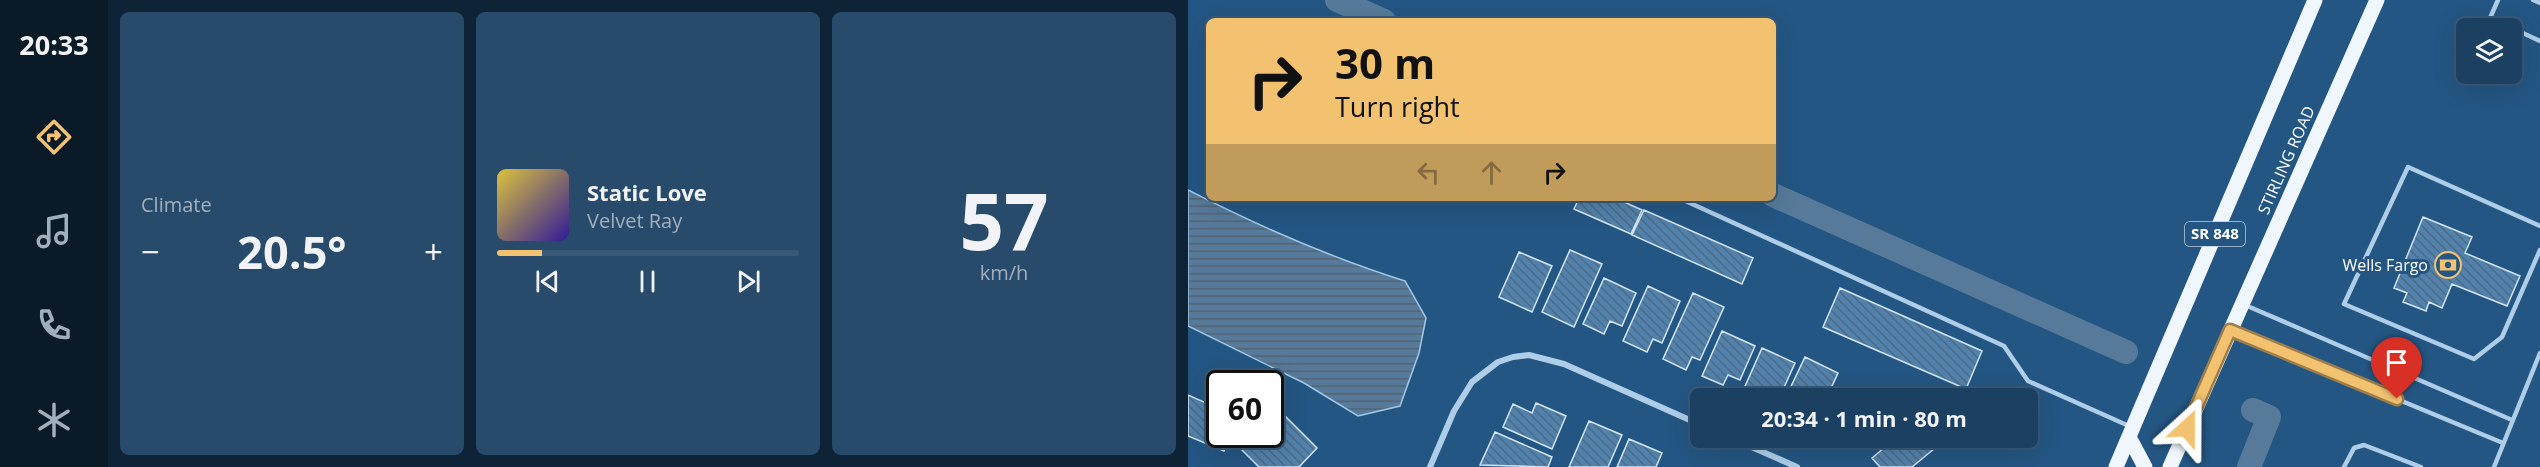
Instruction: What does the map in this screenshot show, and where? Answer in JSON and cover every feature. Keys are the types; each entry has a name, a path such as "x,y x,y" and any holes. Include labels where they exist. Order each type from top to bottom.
{"main road":[{"name":"SR 848","path":"2116,467 2315,0"},
{"name":"STIRLING ROAD","path":"2170,467 2377,0"},
{"path":"2131,432 2145,467"}],"street":[{"path":"1430,467 1465,391 1472,382 1498,362 1529,356 1547,358 1690,420"},
{"path":"1754,448 1797,467"}],"lane":[{"path":"2498,0 2490,18 2540,41"},
{"path":"2533,0 2540,3"},
{"path":"2540,226 2408,167 2344,304 2474,359 2502,337 2540,250"},
{"path":"1686,201 2004,346 2028,381 2131,432"},
{"path":"2242,304 2512,420"},
{"path":"2230,330 2503,443"},
{"path":"2494,467 2540,353"},
{"path":"2344,467 2354,448 2364,445 2421,467"}],"water":[{"path":"1188,190 1206,199 1206,201 1294,240 1405,281 1426,318 1419,353 1400,406 1358,416 1284,373 1284,370 1278,370 1188,326"}],"building":[{"path":"1578,201 1622,201 1642,210 1631,234 1574,209"},
{"path":"1644,210 1753,258 1742,284 1632,235"},
{"name":"Wells Fargo","path":"2423,217 2472,237 2465,253 2520,276 2507,306 2452,284 2442,308 2429,302 2426,311 2403,302 2407,293 2394,288"},
{"path":"1570,250 1602,264 1574,327 1542,312"},
{"path":"1519,252 1552,266 1532,312 1499,297"},
{"path":"1604,278 1636,293 1622,326 1610,321 1604,334 1583,324"},
{"path":"1648,286 1680,301 1662,343 1653,339 1647,352 1623,341"},
{"path":"1840,288 1982,351 1966,388 1964,388 1823,327"},
{"path":"1693,293 1724,307 1700,360 1692,357 1686,370 1663,359"},
{"path":"1722,331 1755,346 1740,380 1728,375 1723,385 1702,376"},
{"path":"1762,348 1795,363 1784,388 1744,388"},
{"path":"1805,357 1838,373 1831,388 1790,388"},
{"path":"1188,395 1206,403 1206,444 1188,436"},
{"path":"1536,403 1566,416 1552,449 1503,427 1513,404 1532,413"},
{"path":"1284,415 1317,448 1299,467 1259,467 1240,448 1284,448"},
{"path":"1589,421 1622,435 1608,467 1569,467"},
{"path":"1495,432 1552,457 1548,467 1480,465"},
{"path":"1629,439 1662,453 1656,467 1617,467"},
{"path":"1884,448 1935,448 1912,467 1880,467 1872,458"}],"waterway":[{"path":"1337,0 1377,18"},
{"path":"1776,196 2126,352"},
{"path":"2249,467 2269,417 2253,410"}],"place":[{"name":"Wells Fargo","path":"2448,265"}],"route":[{"path":"2187,428 2230,330 2397,399"}]}
